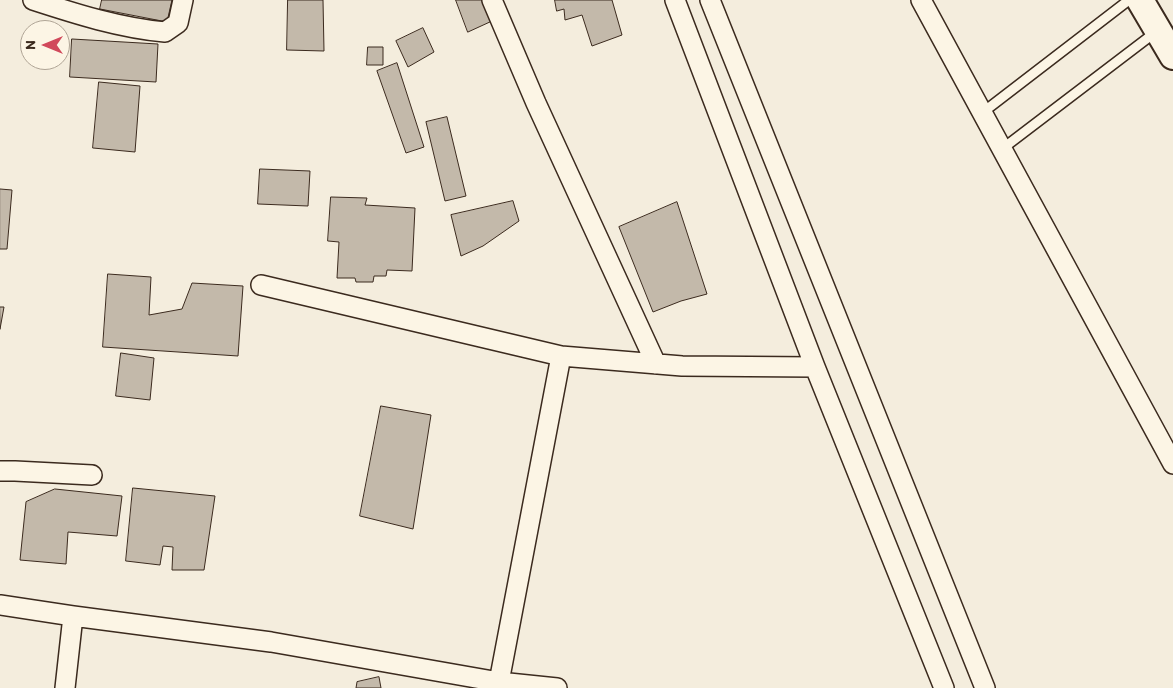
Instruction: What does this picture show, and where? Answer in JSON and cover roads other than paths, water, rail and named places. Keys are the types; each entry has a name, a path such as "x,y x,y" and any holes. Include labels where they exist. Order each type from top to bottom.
{"main road":[{"path":"1140,0 1173,56"}],"street":[{"path":"33,0 69,12 144,30 165,32 178,23 183,0"},
{"path":"492,0 536,103 656,364"},
{"path":"675,0 815,367 944,688"},
{"path":"710,0 985,688"},
{"path":"921,0 1173,464"},
{"path":"261,285 561,356 682,366 815,367"},
{"path":"499,682 561,356"},
{"path":"0,471 92,475"},
{"path":"0,605 271,642 499,682 557,688"},
{"path":"65,688 73,616"}],"lane":[{"path":"982,113 1128,0"},
{"path":"1002,149 1158,30"}]}
